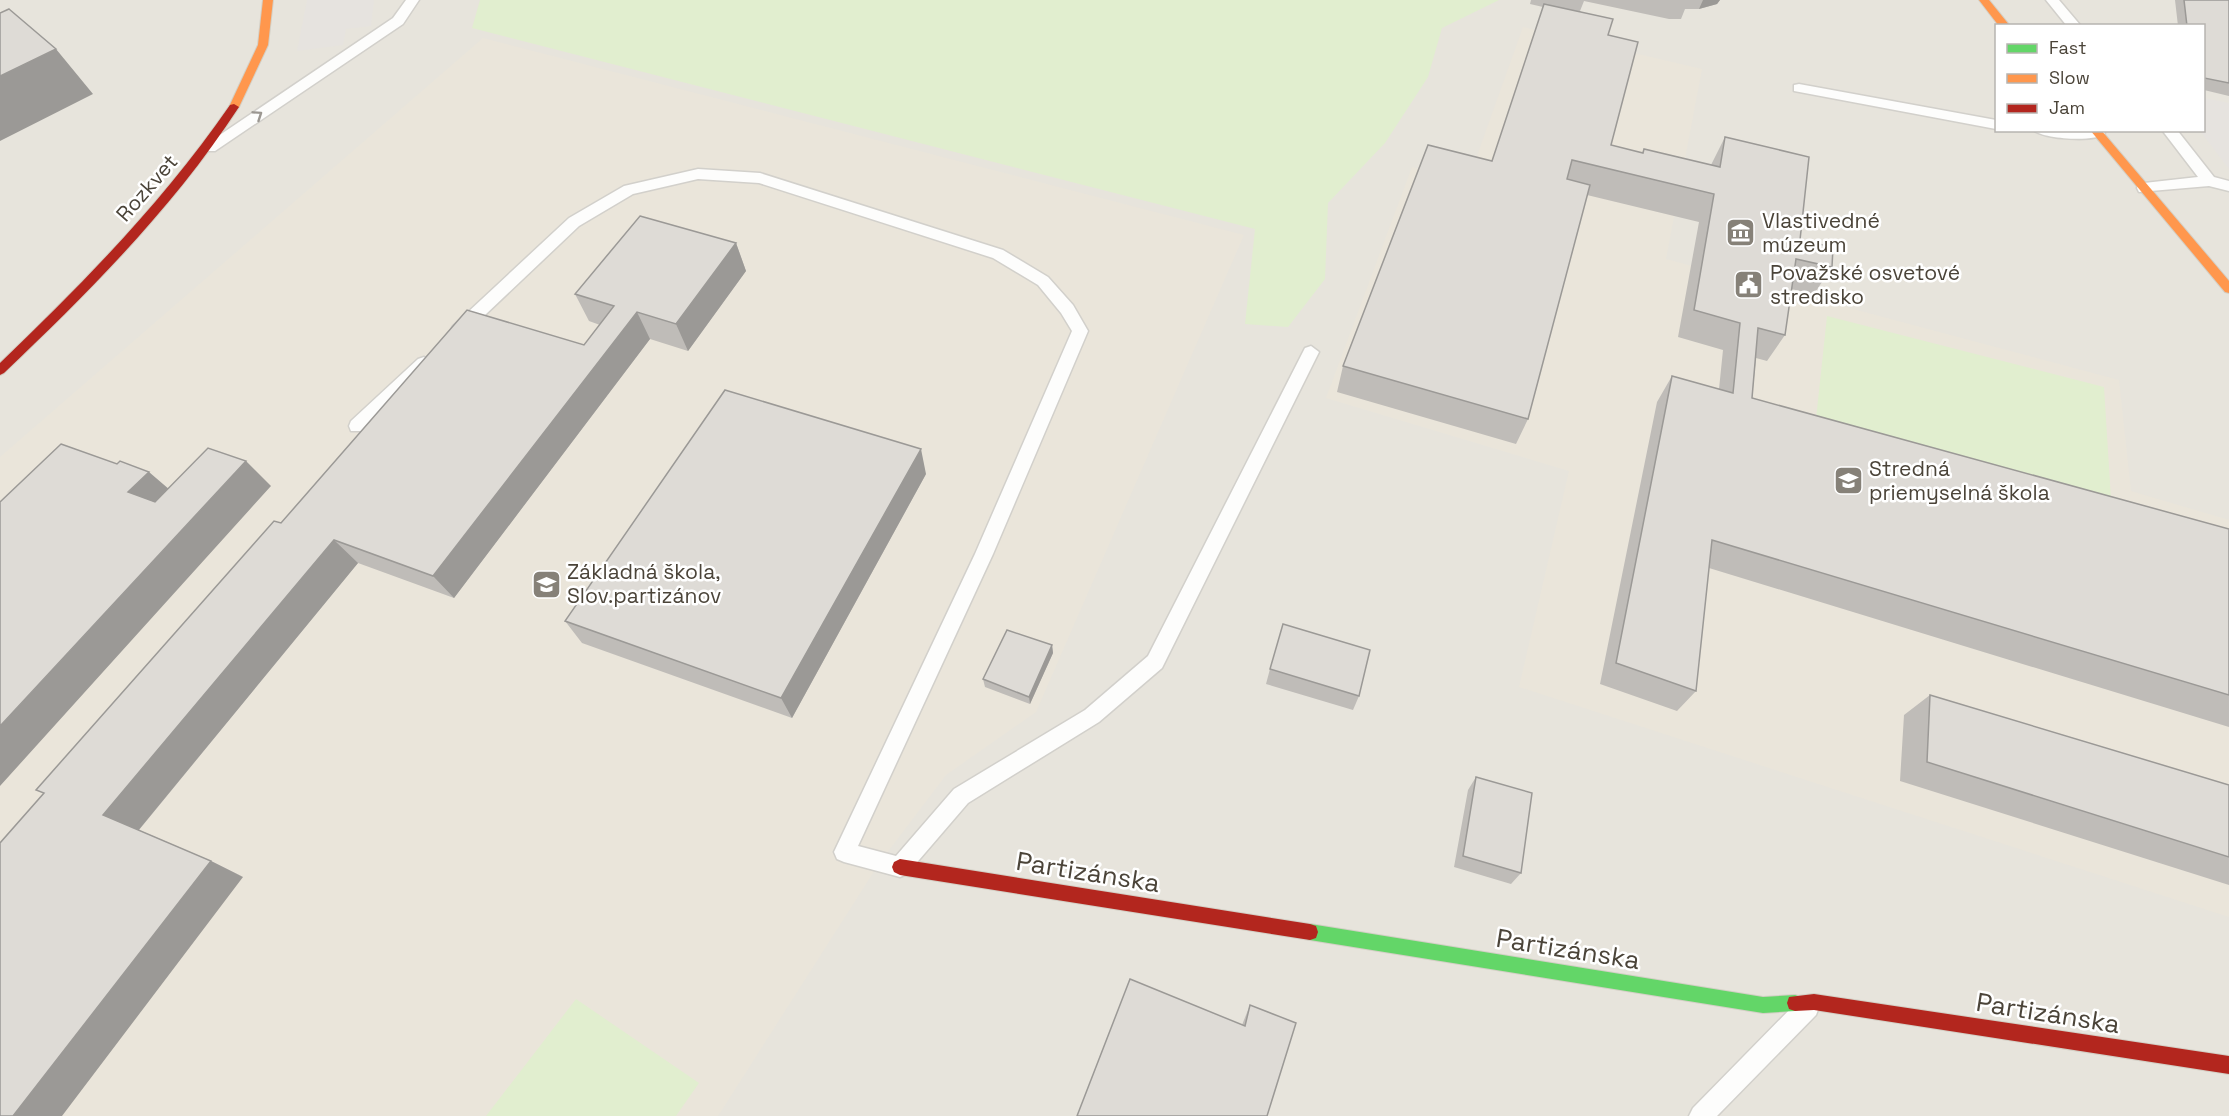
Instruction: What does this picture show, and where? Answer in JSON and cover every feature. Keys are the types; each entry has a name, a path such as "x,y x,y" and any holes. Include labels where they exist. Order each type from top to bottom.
{"street":[{"name":"Rozkvet","path":"0,370 103,271 210,148 226,125 256,61 267,31 268,0"},
{"path":"1984,0 2003,24"},
{"path":"2096,132 2229,289"},
{"name":"Partizánska","path":"900,867 1763,1005 1814,1002 2229,1065"}],"lane":[{"path":"210,148 398,21 413,0"},
{"path":"2052,0 2073,24"},
{"path":"1799,88 1995,125"},
{"path":"2053,132 2066,134 2096,132"},
{"path":"2171,132 2210,181"},
{"path":"357,426 574,222 629,190 698,174 760,178 998,254 1043,281 1067,309 1080,331 984,554 844,852 900,867 961,796 1092,717 1155,662 1311,352"},
{"path":"2144,188 2210,181 2229,186"},
{"path":"1701,1116 1814,1002"}],"shaded area":[{"path":"0,0 2229,0 2229,1116 0,1116"},
{"path":"307,0 374,0 371,26 346,29 343,45 297,51"},
{"name":"Stredná priemyselná škola","path":"1523,27 1702,69 1666,259 2119,380 2131,491 2229,520 2229,917 1519,687 1569,471 1326,398 1412,167 1468,181"},
{"name":"Základná škola, Slov.partizánov","path":"483,38 1244,235 1036,712 946,775 880,862 718,1116 0,1116 0,457"},
{"path":"2205,98 2229,103 2229,169 2201,132 2205,132"}],"green space":[{"path":"480,0 1499,0 1442,28 1428,77 1385,143 1328,203 1325,279 1288,327 1245,324 1255,229 472,28"},
{"path":"1827,316 2104,387 2111,499 1816,419"},
{"path":"576,999 699,1083 676,1116 486,1116"}],"building":[{"path":"2184,0 2229,0 2229,83 2205,78 2205,24 2187,24"},
{"path":"1544,4 1613,19 1608,35 1638,42 1611,145 1643,153 1644,149 1720,167 1725,137 1809,157 1800,240 1833,247 1832,267 1796,259 1785,335 1758,328 1752,398 2229,529 2229,695 1712,540 1696,691 1616,663 1672,376 1733,393 1740,323 1694,310 1714,194 1572,160 1567,179 1590,185 1528,419 1343,366 1428,145 1492,161"},
{"path":"9,9 56,49 0,76 0,13"},
{"path":"640,216 736,243 676,324 637,312 433,576 334,540 103,815 211,861 13,1116 0,1116 0,843 44,793 36,790 274,521 281,523 467,310 584,345 614,306 575,294"},
{"path":"725,390 921,449 781,698 565,621"},
{"path":"61,444 117,464 120,461 149,472 128,492 155,502 208,448 246,461 0,726 0,502"},
{"path":"1283,624 1370,650 1359,696 1270,669"},
{"path":"1007,630 1052,645 1029,697 983,679"},
{"path":"1930,695 2229,785 2229,857 1927,762"},
{"path":"1476,777 1532,793 1521,873 1463,856"},
{"path":"1130,979 1245,1026 1250,1005 1296,1023 1267,1116 1077,1116"}],"traffic: fast":[{"path":"1310,932 1763,1005 1795,1003"}],"traffic: slow":[{"path":"234,107 263,45 268,0"},
{"path":"1984,0 2003,24"},
{"path":"2097,132 2229,289"}],"traffic: jam":[{"path":"0,370 125,246 182,179 234,107"},
{"path":"900,867 1310,932"},
{"path":"1795,1003 1814,1002 2229,1065"}],"place":[{"name":"Vlastivedné múzeum","path":"1741,233"},
{"name":"Považské osvetové stredisko","path":"1749,285"},
{"name":"Stredná priemyselná škola","path":"1848,481"},
{"name":"Základná škola, Slov.partizánov","path":"546,584"}]}
